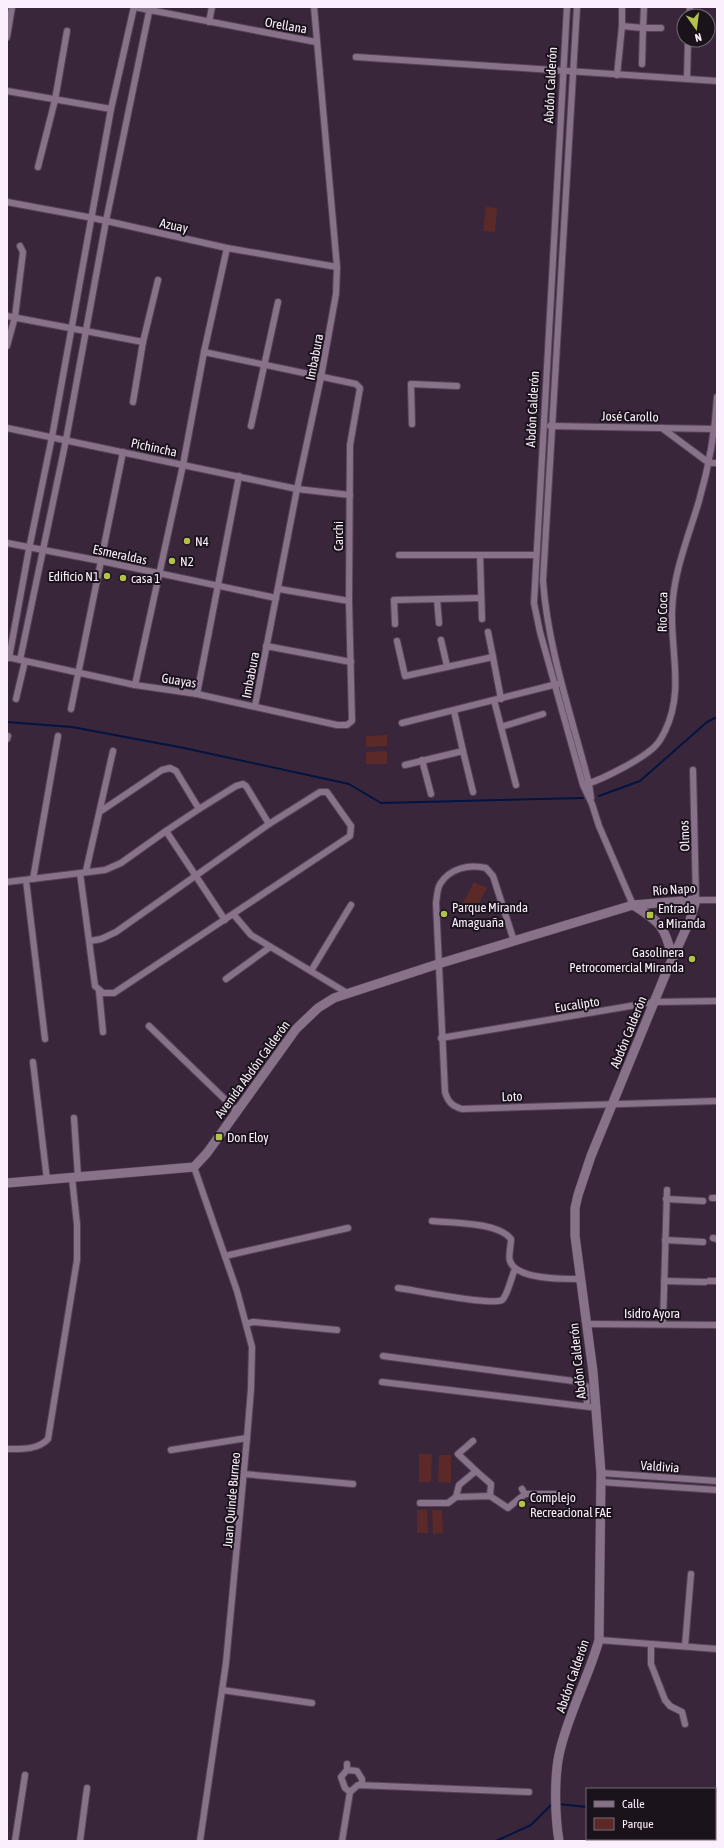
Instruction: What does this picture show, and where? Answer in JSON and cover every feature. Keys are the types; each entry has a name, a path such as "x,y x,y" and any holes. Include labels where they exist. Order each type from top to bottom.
{"street":[{"path":"7,37 12,7"},
{"path":"8,658 52,437 111,109 134,7"},
{"name":"Orellana","path":"134,7 316,42"},
{"path":"209,22 212,7"},
{"name":"Imbabura","path":"255,706 297,489 321,377 336,294 337,267 314,7"},
{"name":"Abdón Calderón","path":"567,7 534,603 583,786 592,804 599,826 633,905"},
{"name":"Abdón Calderón","path":"577,7 543,581 545,607 550,635 590,784 592,804"},
{"path":"617,75 622,26 622,7"},
{"path":"642,64 644,7"},
{"path":"16,699 42,551 66,440 106,221 150,9"},
{"path":"622,26 661,28"},
{"path":"38,167 55,100 68,31"},
{"path":"687,79 688,48"},
{"path":"356,57 717,81"},
{"path":"7,91 111,109"},
{"name":"Azuay","path":"7,202 92,218 227,248 337,267"},
{"path":"7,346 15,317 24,252 20,246"},
{"path":"135,685 157,573 183,465 204,352 227,248"},
{"path":"134,402 143,342 158,280"},
{"path":"251,426 278,302"},
{"path":"7,316 143,342"},
{"path":"204,352 321,377"},
{"name":"Carchi","path":"321,377 356,384 360,388 350,445 349,601 352,721 347,725"},
{"path":"412,424 411,384 456,386"},
{"name":"Río Coca","path":"583,786 624,767 657,744 674,710 676,692 672,638 673,587 709,463 715,429 717,397"},
{"name":"José Carollo","path":"544,426 715,429"},
{"name":"Pichincha","path":"7,428 297,489 350,495"},
{"path":"662,428 709,463 717,462"},
{"path":"71,709 123,452"},
{"path":"197,694 239,476"},
{"path":"7,543 42,551"},
{"name":"Esmeraldas","path":"42,551 101,561 276,598"},
{"path":"399,555 536,555"},
{"path":"480,555 482,619"},
{"path":"278,589 349,601"},
{"path":"395,624 394,600 481,598"},
{"path":"437,599 438,624"},
{"path":"488,632 501,699"},
{"path":"441,640 447,666"},
{"path":"397,641 405,676 493,657"},
{"path":"266,646 351,662"},
{"name":"Guayas","path":"8,658 135,685 197,694 337,725 347,725"},
{"path":"402,723 501,699 562,682"},
{"path":"494,700 516,785"},
{"path":"454,711 473,792"},
{"path":"501,727 543,714"},
{"path":"33,879 58,736"},
{"path":"103,1032 99,991 95,986 83,872 101,812 114,751"},
{"path":"404,765 463,751"},
{"path":"422,760 431,794"},
{"path":"101,812 162,770 170,768 179,774 199,809"},
{"name":"Olmos","path":"693,770 696,900"},
{"path":"7,882 105,870 112,867 199,809 236,786 243,784 246,786 269,824"},
{"path":"90,941 101,939 116,932 269,824 320,792 327,792 352,826 350,836 120,990 109,993 99,991"},
{"path":"166,831 225,920"},
{"name":"Loto","path":"514,941 493,876 486,868 477,866 462,867 448,874 439,886 436,903 441,1038 445,1092 448,1101 454,1107 462,1109 717,1101"},
{"path":"26,880 45,1038"},
{"name":"Abdón Calderón","path":"559,1838 556,1802 559,1757 566,1731 593,1661 599,1640 601,1478 591,1407 593,1375 575,1236 575,1208 578,1194 613,1104 672,957 690,920 696,900"},
{"name":"Río Napo","path":"633,905 696,900 717,900"},
{"path":"312,971 351,905"},
{"path":"633,905 658,921 668,938 672,957"},
{"name":"Avenida Abdón Calderón","path":"194,1168 201,1161 296,1029 318,1008 334,998 438,964 633,905"},
{"path":"234,914 251,935 347,993"},
{"path":"226,979 270,947"},
{"name":"Eucalipto","path":"441,1038 654,1002 717,1000"},
{"path":"149,1026 237,1111"},
{"path":"32,1062 47,1180"},
{"path":"7,1449 42,1446 48,1439 77,1260 74,1118"},
{"path":"7,1183 194,1168"},
{"name":"Juan Quinde Burneo","path":"194,1168 225,1256 252,1347 251,1389 244,1474 222,1690 200,1841"},
{"path":"663,1324 667,1190"},
{"path":"666,1199 703,1201"},
{"path":"432,1221 496,1228 508,1235 511,1239 509,1260 515,1269 536,1277 581,1279"},
{"path":"225,1256 348,1228"},
{"path":"665,1240 704,1242"},
{"path":"398,1288 497,1301 505,1296 515,1269"},
{"path":"664,1281 717,1281"},
{"path":"246,1324 253,1322 337,1330"},
{"name":"Isidro Ayora","path":"586,1324 717,1325"},
{"path":"383,1356 584,1383 593,1375"},
{"path":"382,1382 591,1407 584,1383"},
{"path":"171,1450 247,1438"},
{"path":"473,1441 458,1454 491,1484 490,1496"},
{"path":"420,1503 448,1503 456,1497 460,1485 476,1470"},
{"path":"244,1474 353,1484"},
{"name":"Valdivia","path":"601,1478 717,1481"},
{"name":"Valdivia","path":"601,1478 717,1490"},
{"path":"456,1497 490,1496 508,1508 524,1491 554,1494"},
{"path":"685,1646 692,1574"},
{"path":"599,1640 717,1649"},
{"path":"651,1644 651,1664 665,1700 670,1706 682,1712 685,1724"},
{"path":"222,1690 312,1703"},
{"path":"350,1792 345,1788 341,1777 347,1767 357,1771 362,1779 362,1784"},
{"path":"15,1841 25,1775"},
{"path":"342,1841 350,1792 358,1785 529,1792"},
{"path":"80,1841 87,1788"}],"green space":[{"path":"486,207 497,208 495,232 483,231"},
{"path":"387,735 387,746 366,747 366,736"},
{"path":"387,751 387,764 366,764 366,752"},
{"path":"474,882 487,888 475,911 462,905"},
{"path":"419,1454 432,1454 431,1482 419,1482"},
{"path":"439,1455 451,1455 451,1483 438,1482"},
{"path":"427,1509 428,1533 417,1533 417,1510"},
{"path":"432,1510 442,1510 443,1533 433,1534"}],"waterway":[{"path":"599,796 640,781 707,722 717,717"},
{"path":"7,722 72,727 184,748 349,784 381,803 583,798"},
{"path":"496,1841 531,1825 552,1804"},
{"path":"558,1804 586,1807"}],"place":[{"name":"N4","path":"187,541"},
{"name":"N2","path":"172,561"},
{"name":"Edificio N1","path":"107,576"},
{"name":"casa 1","path":"123,578"},
{"name":"Parque Miranda Amaguaña","path":"444,914"},
{"name":"Entrada a Miranda","path":"650,915"},
{"name":"Gasolinera Petrocomercial Miranda","path":"692,959"},
{"name":"Don Eloy","path":"219,1137"},
{"name":"Complejo Recreacional FAE","path":"522,1504"}]}
